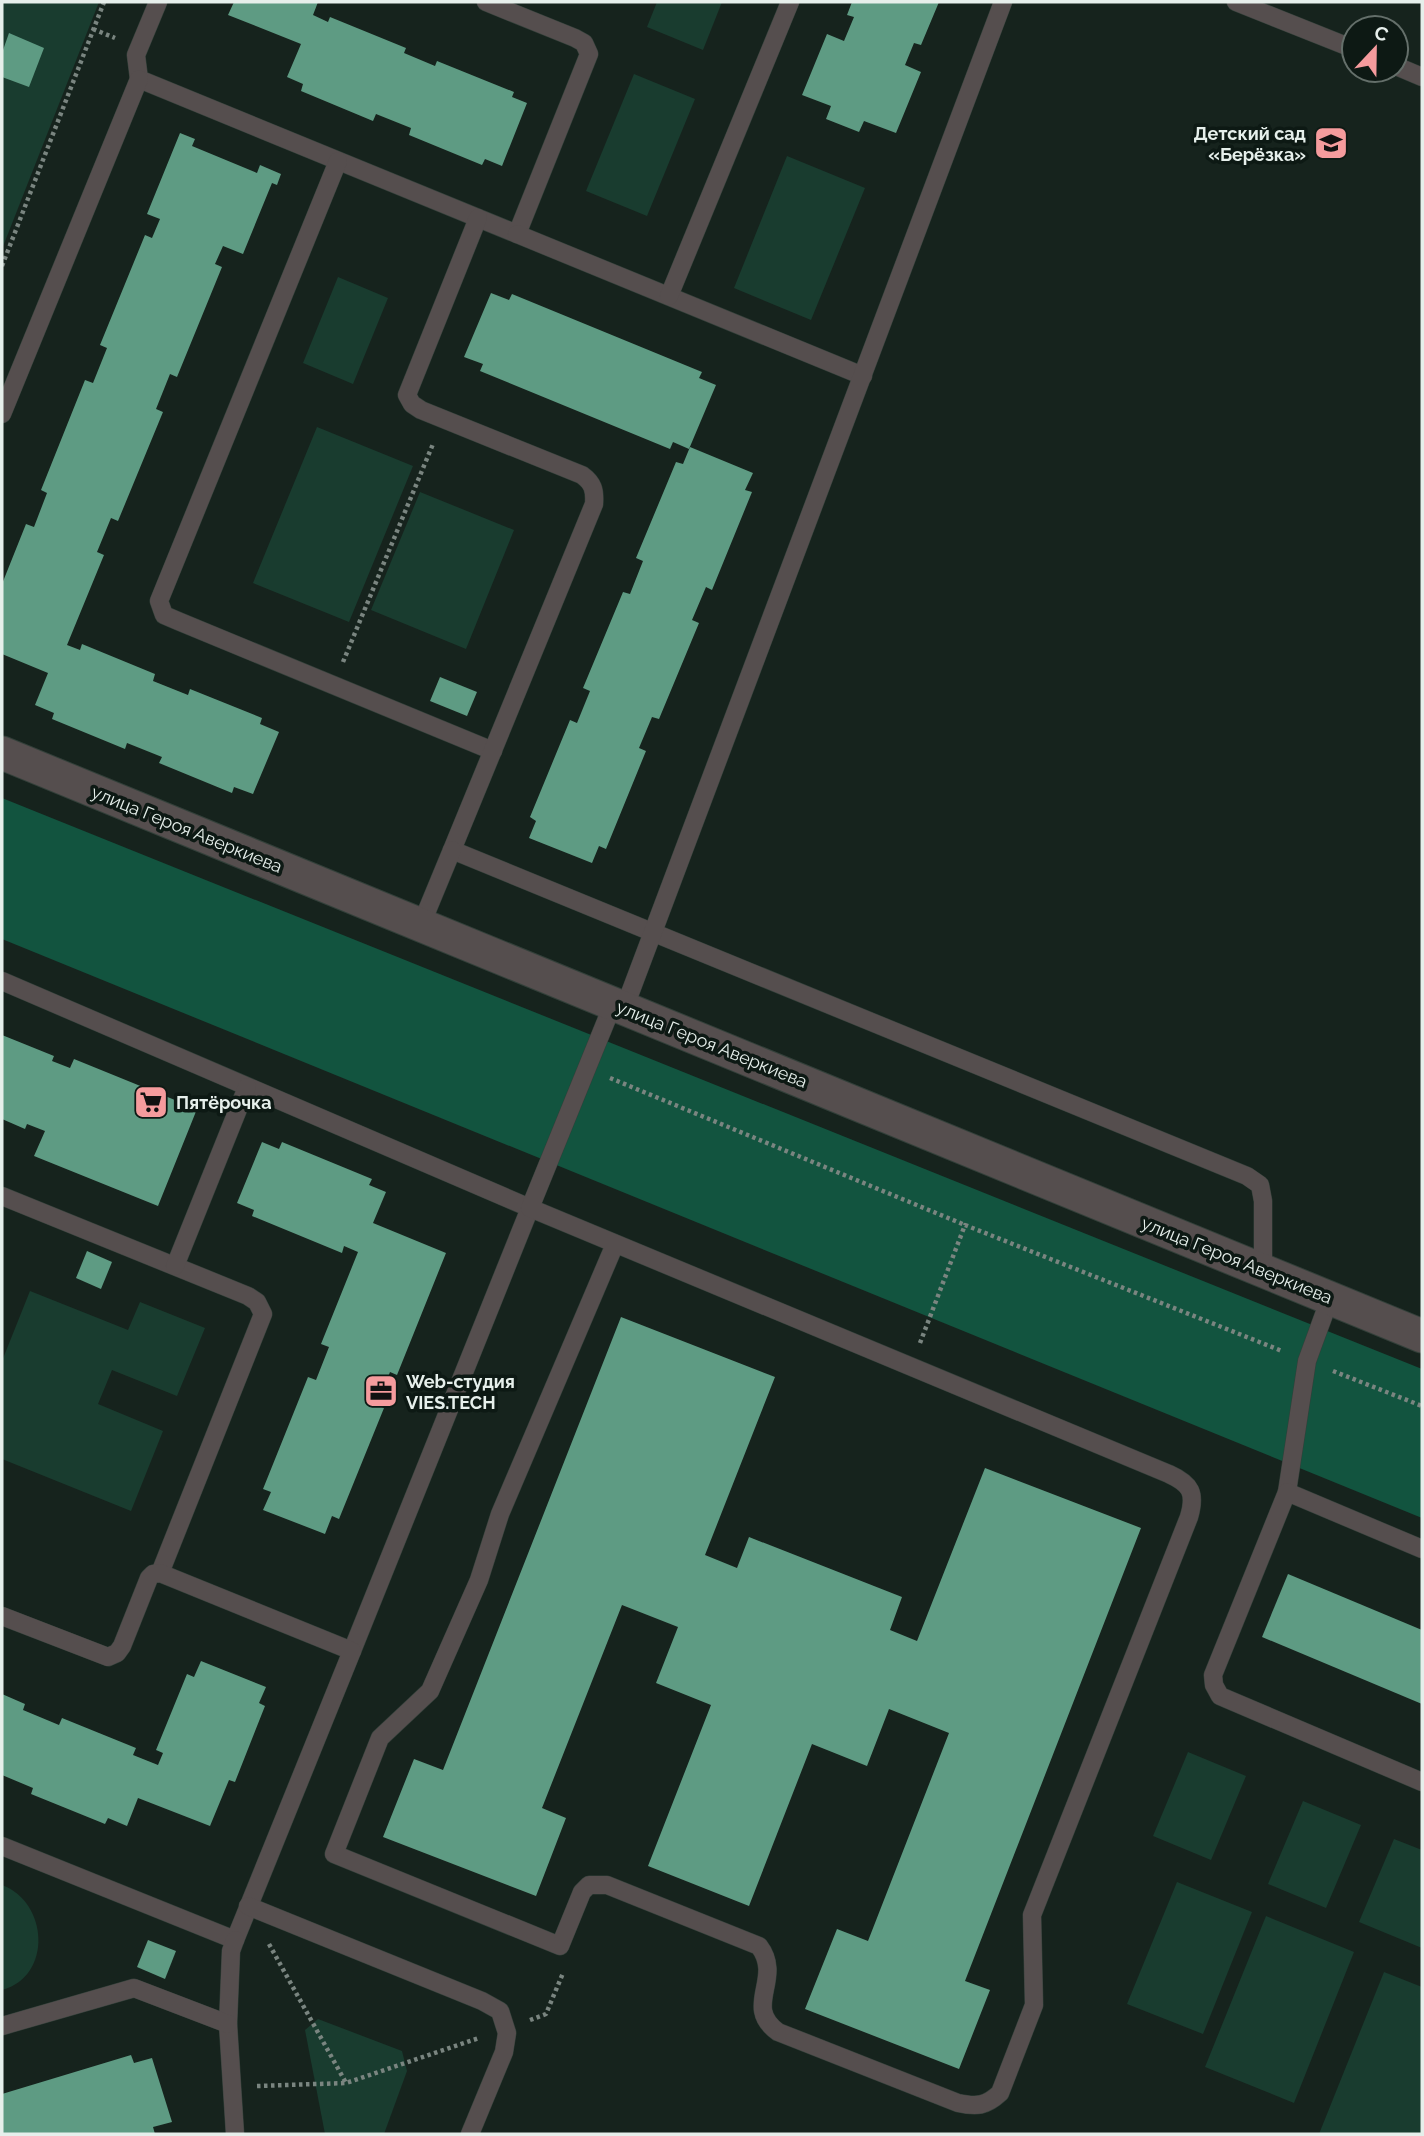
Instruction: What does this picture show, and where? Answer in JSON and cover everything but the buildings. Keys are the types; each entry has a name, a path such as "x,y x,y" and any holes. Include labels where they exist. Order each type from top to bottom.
{"street":[{"name":"улица Героя Аверкиева","path":"2,753 1422,1336"}],"lane":[{"path":"2,414 139,79 136,54 158,2"},
{"path":"486,2 575,38 584,43 589,54 517,234"},
{"path":"669,296 790,2"},
{"path":"235,2134 228,2024 230,1951 587,1068 655,933 1003,2"},
{"path":"1236,2 1340,43"},
{"path":"139,79 863,376"},
{"path":"338,161 159,601 164,615 493,751"},
{"path":"421,925 594,504 595,493 591,482 582,475 443,419 412,404 407,395 478,218"},
{"path":"452,850 1247,1176 1260,1185 1263,1200 1263,1270"},
{"path":"2,981 615,1244 1170,1474 1184,1481 1193,1491 1189,1517 1032,1915 1034,2005 1000,2093 989,2103 975,2107 958,2103 778,2032 763,2017 760,2007 769,1972 766,1956 759,1946 607,1885 589,1885 582,1892 560,1945 334,1854 380,1738 430,1690 479,1580 500,1514 615,1244"},
{"path":"175,1266 247,1087"},
{"path":"2,1196 248,1296 257,1302 263,1314 160,1573"},
{"path":"1330,1298 1307,1361 1287,1492 1216,1663 1214,1685 1220,1696 1234,1703 1422,1782"},
{"path":"1287,1492 1422,1549"},
{"path":"2,1616 107,1657 117,1653 121,1646 149,1578 160,1573 352,1651"},
{"path":"2,1846 235,1940"},
{"path":"248,1906 482,2001 500,2011 506,2029 504,2052 470,2134"},
{"path":"2,2026 134,1988 228,2024"}],"path":[{"path":"2,266 104,2"},
{"path":"334,685 443,419"},
{"path":"587,1068 965,1225 1422,1406"},
{"path":"911,1366 965,1225"},
{"path":"248,1906 346,2083"},
{"path":"232,2087 346,2083 506,2029"}],"green space":[{"path":"2,2 99,2 2,249"},
{"path":"657,2 722,2 703,50 647,27"},
{"path":"634,74 695,99 647,216 586,191"},
{"path":"787,156 865,188 811,320 734,288"},
{"path":"338,277 388,298 353,384 303,363"},
{"path":"317,427 413,466 349,622 253,583"},
{"path":"420,492 514,530 466,649 371,610"},
{"path":"2,798 1422,1369 1422,1518 2,939"},
{"path":"30,1291 128,1330 140,1302 205,1328 177,1396 112,1370 98,1404 163,1431 131,1511 2,1459 2,1361"},
{"path":"1188,1752 1246,1776 1211,1860 1153,1836"},
{"path":"1303,1801 1361,1825 1326,1908 1268,1884"},
{"path":"1394,1839 1422,1850 1422,1948 1359,1922"},
{"path":"1177,1882 1252,1912 1203,2034 1127,2004"},
{"path":"2,1885 17,1894 29,1907 36,1922 38,1939 37,1955 30,1970 19,1982 2,1990"},
{"path":"1266,1916 1354,1952 1294,2103 1205,2067"},
{"path":"1384,1972 1422,1987 1422,2134 1319,2134"},
{"path":"318,2019 402,2051 407,2071 384,2134 325,2134 305,2030"}],"place":[{"name":"Детский сад «Берёзка»","path":"1331,143"},
{"name":"Пятёрочка","path":"151,1102"},
{"name":"Web-студия VIES.TECH","path":"381,1391"}]}
